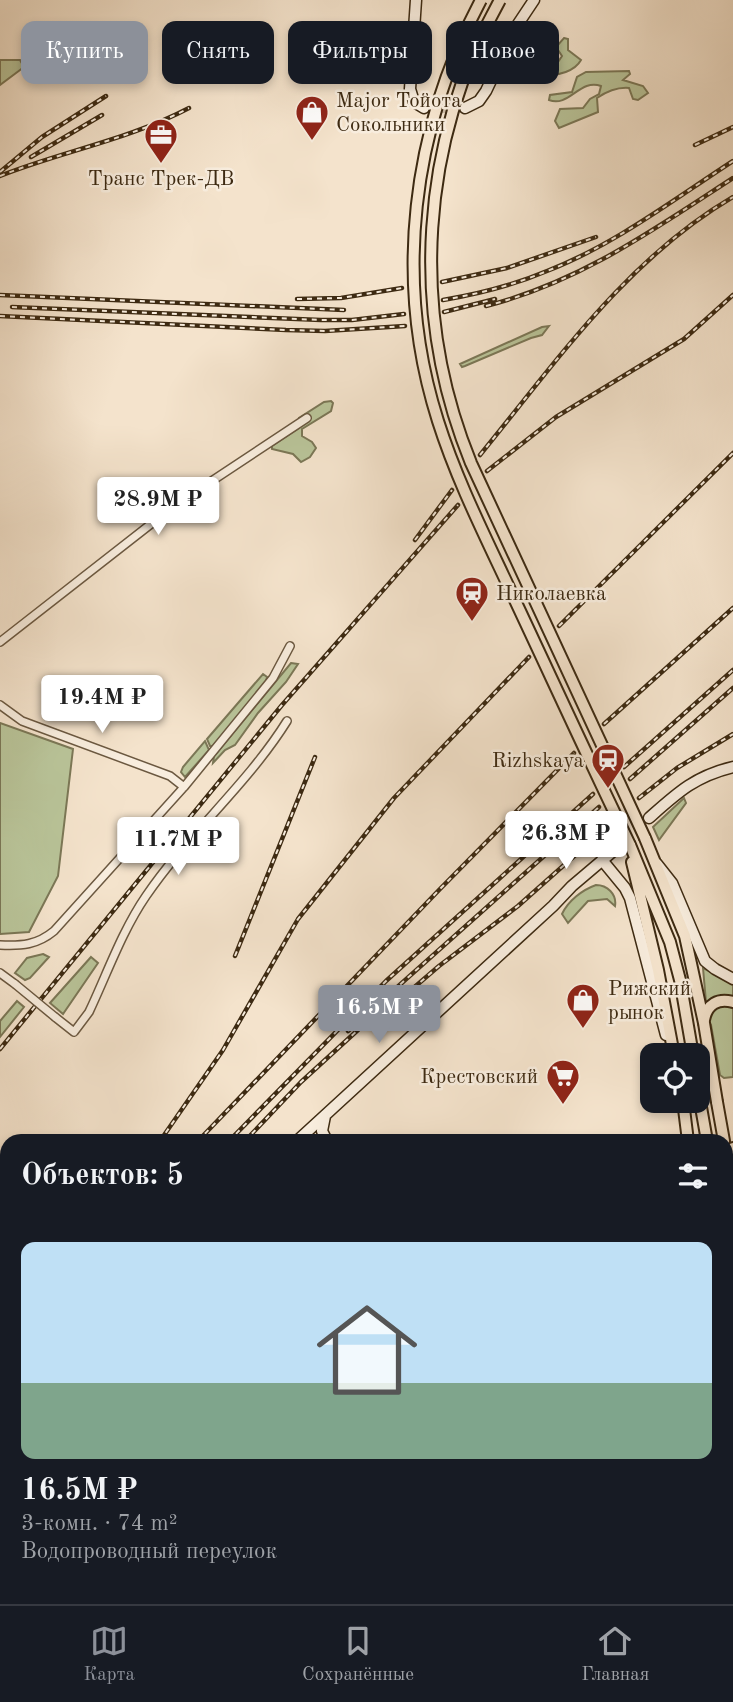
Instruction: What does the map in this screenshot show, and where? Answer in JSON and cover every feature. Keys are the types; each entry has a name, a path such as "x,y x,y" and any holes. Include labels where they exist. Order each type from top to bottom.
{"main road":[{"path":"416,0 410,89 414,102 424,108"},
{"path":"481,0 458,46 438,98 419,179 413,243 419,342 432,404 455,470 630,845 670,942 691,1043"},
{"path":"500,0 464,78 446,132 438,170 430,243 437,344 449,399 471,463 657,864 685,936 694,968 723,1134"},
{"path":"465,108 479,101 486,91 518,24 534,0"},
{"path":"649,818 690,783 706,774 733,767"},
{"path":"630,845 672,1043"},
{"path":"305,1134 572,886 618,847"},
{"path":"602,860 630,898 670,1043"},
{"path":"657,864 670,879 705,961 733,979"},
{"path":"695,936 712,962 733,970"},
{"path":"704,1023 707,1010 713,1003 723,1000 733,1002"},
{"path":"684,1113 687,1134"},
{"path":"702,1113 706,1134"},
{"path":"325,1134 322,1126 326,1114"}],"street":[{"path":"0,642 174,506 307,418"},
{"path":"0,945 36,943 54,931 184,787 273,678 290,646"},
{"path":"0,705 22,721 170,776 184,787"},
{"path":"0,973 74,1032 89,1012 145,897 177,855 233,794 287,721"}],"green space":[{"path":"564,38 568,39 568,50 581,60 575,67 559,74 559,60 562,56 559,44"},
{"path":"0,60 20,60 21,69 0,85"},
{"path":"629,71 630,74 623,80 643,86 648,93 638,100 633,99 629,88 612,90 597,98 598,112 559,128 555,121 560,109 583,108 590,99 599,94 601,86 587,86 563,100 549,100 550,95 572,92 577,77 586,72"},
{"path":"549,326 542,335 465,366 460,364 542,327"},
{"path":"331,401 331,411 302,429 302,436 316,448 310,457 301,462 293,454 272,449 272,446 299,428 299,418 324,402"},
{"path":"291,663 298,664 286,682 258,713 235,745 225,750 213,763 214,756"},
{"path":"263,674 267,677 266,682 213,746 210,746 207,739"},
{"path":"0,723 73,749 58,876 29,932 0,934"},
{"path":"205,741 209,750 185,777 181,772 183,767"},
{"path":"684,798 686,803 659,840 653,827"},
{"path":"596,885 610,891 615,906 607,899 588,901 568,923 562,914 568,905 581,893"},
{"path":"43,954 49,957 30,978 25,980 15,973 27,958"},
{"path":"91,957 98,963 63,1014 50,1003"},
{"path":"703,968 733,983 733,996 706,1002"},
{"path":"17,1001 24,1007 0,1037 0,1021"},
{"path":"725,1005 733,1008 733,1077 724,1078 720,1075 709,1015 716,1008"}],"tunnel":[{"path":"424,108 461,108"}],"railway":[{"path":"0,172 42,137 106,96"},
{"path":"0,176 143,129 189,108"},
{"path":"31,157 102,115"},
{"path":"695,145 733,127"},
{"path":"443,300 509,285 572,260 643,221 733,161"},
{"path":"486,306 520,296 584,269 644,235 733,178"},
{"path":"480,455 595,314 626,281 659,250 733,197"},
{"path":"442,282 507,268 596,237"},
{"path":"297,299 341,298 402,288"},
{"path":"0,295 344,310"},
{"path":"487,471 556,417 684,339 733,295"},
{"path":"444,312 495,299"},
{"path":"12,307 321,320 352,320 404,314"},
{"path":"0,316 325,331 405,326"},
{"path":"559,626 733,453"},
{"path":"415,540 452,490"},
{"path":"0,1049 282,705 458,505"},
{"path":"604,724 733,608"},
{"path":"165,1134 223,1050 298,919 394,798 529,657"},
{"path":"624,767 733,670"},
{"path":"630,779 733,688"},
{"path":"639,798 677,768 733,734"},
{"path":"205,1134 574,753"},
{"path":"235,956 315,757"},
{"path":"236,1134 386,981 593,794"},
{"path":"348,1031 599,807"},
{"path":"375,1021 439,966 518,906 608,826"},
{"path":"252,1134 301,1082 359,1029"}],"place":[{"name":"Major Тойота Сокольники","path":"312,142"},
{"name":"Транс Трек-ДВ","path":"161,165"},
{"name":"Николаевка","path":"472,623"},
{"name":"Rizhskaya","path":"608,790"},
{"name":"Рижский рынок","path":"583,1030"},
{"name":"Крестовский","path":"563,1106"}]}
